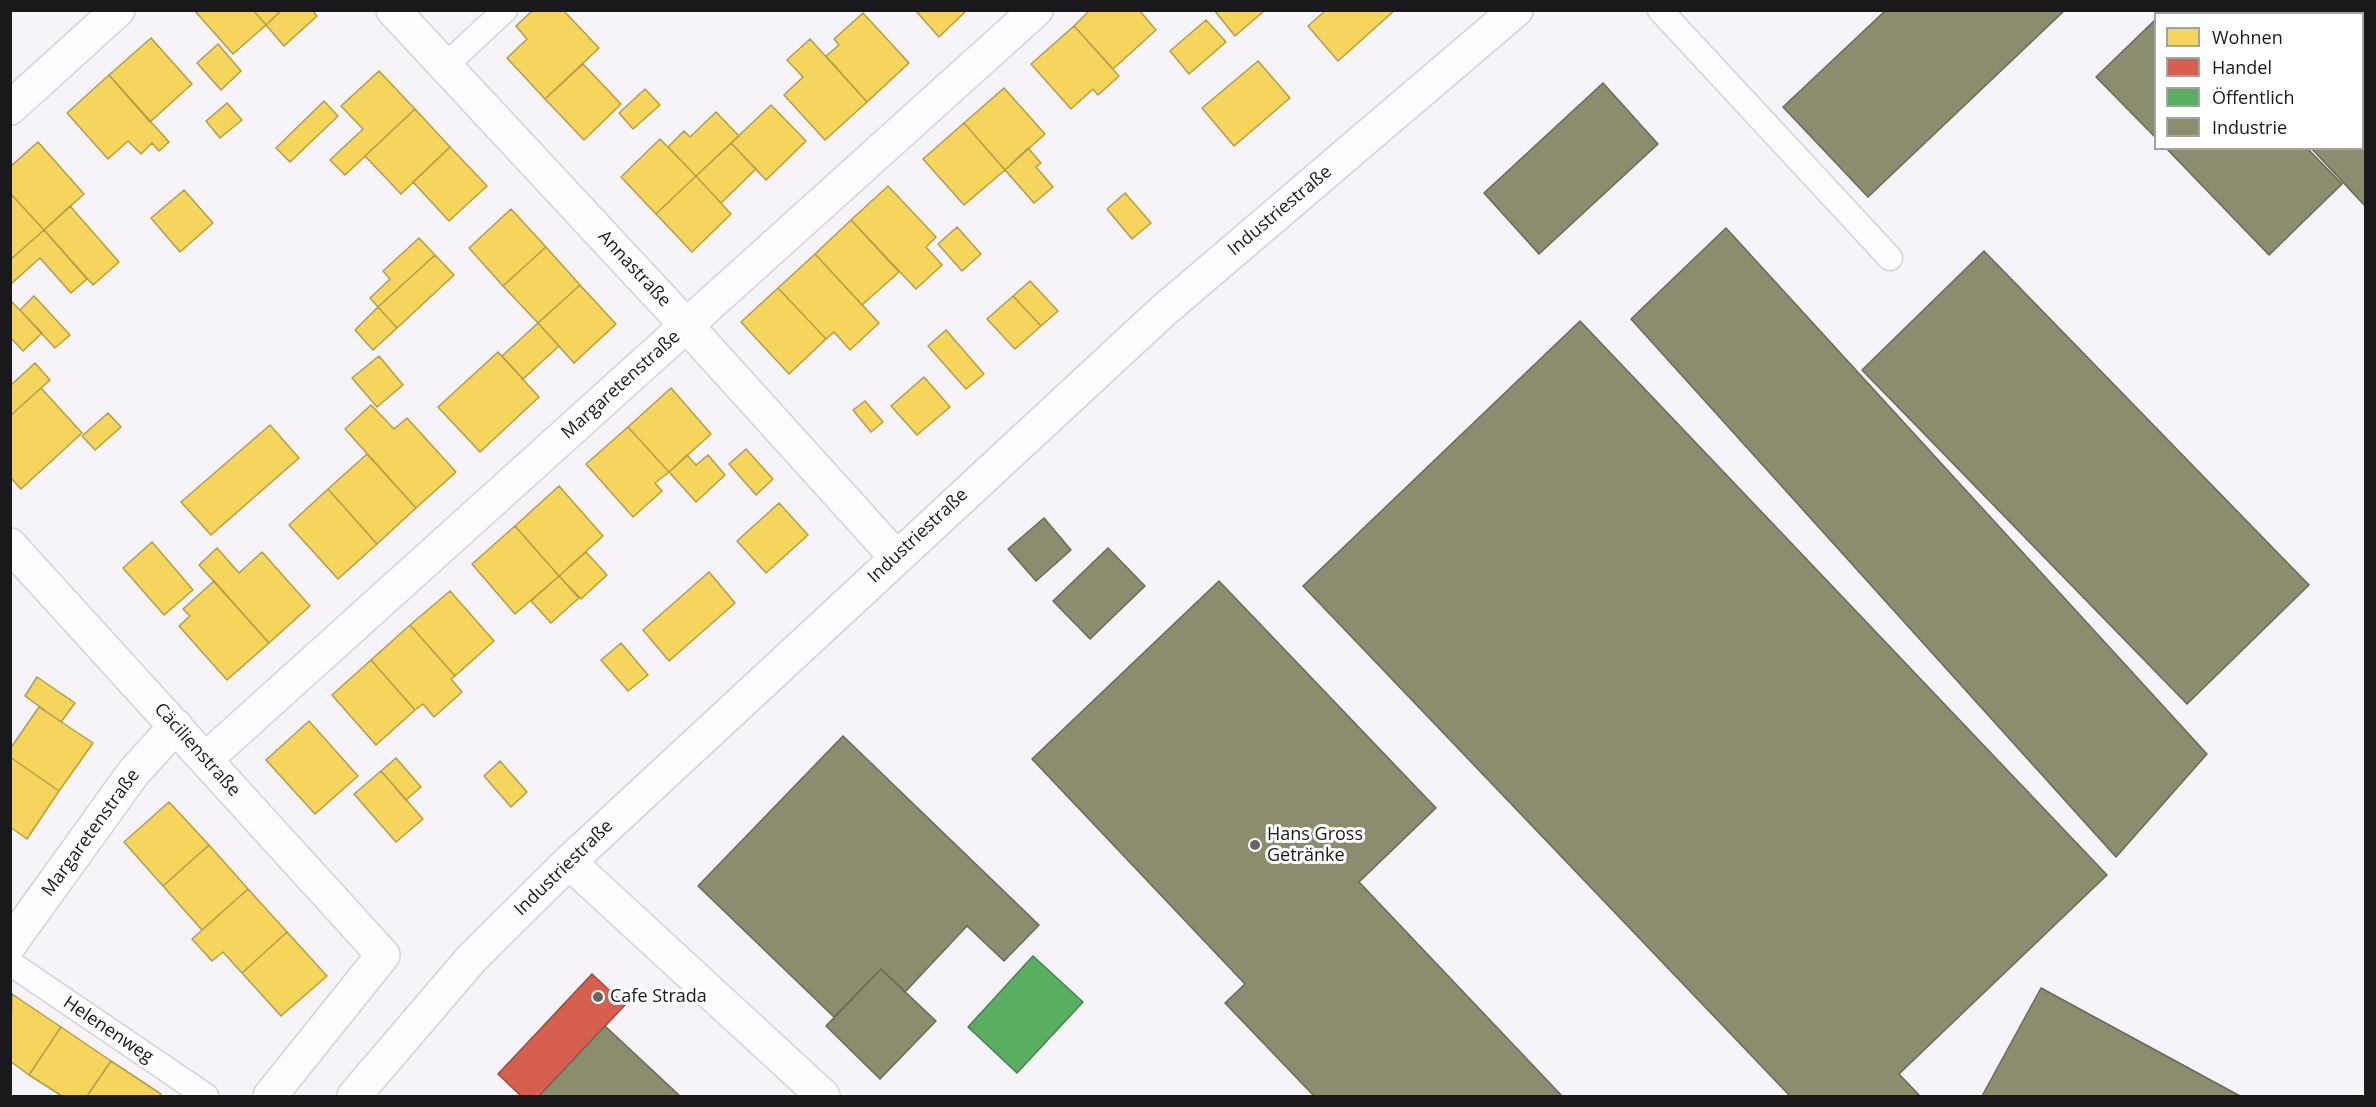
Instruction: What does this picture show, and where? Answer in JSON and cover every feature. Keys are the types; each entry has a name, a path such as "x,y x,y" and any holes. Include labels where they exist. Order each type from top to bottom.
{"street":[{"path":"10,108 118,10"},
{"name":"Annastraße","path":"393,10 687,326 896,557"},
{"name":"Margaretenstraße","path":"206,759 1036,10"},
{"name":"Industriestraße","path":"354,1096 472,958 569,862 1163,311 1516,10"},
{"name":"Cäcilienstraße","path":"10,545 383,955 270,1096"},
{"name":"Margaretenstraße","path":"10,945 134,772 176,726"},
{"path":"569,862 823,1096"}],"lane":[{"path":"444,67 505,10"},
{"path":"1660,10 1890,258"},
{"name":"Helenenweg","path":"10,963 206,1096"}],"building: Wohnen":[{"path":"194,10 253,10 266,25 233,54"},
{"path":"253,10 282,10 266,25"},
{"path":"282,10 312,10 317,16 284,46 266,25"},
{"path":"533,10 563,10 599,48 545,99 507,58 527,39 516,26"},
{"path":"915,10 967,10 939,37"},
{"path":"1090,10 1139,10 1156,30 1113,69 1074,26"},
{"path":"1214,10 1264,10 1264,11 1235,36"},
{"path":"1326,10 1395,10 1338,61 1308,26"},
{"path":"863,13 909,63 867,102 826,56 839,45 834,39"},
{"path":"1206,20 1226,42 1189,74 1170,51"},
{"path":"1074,26 1119,76 1098,95 1093,89 1071,109 1031,64"},
{"path":"151,38 192,84 150,122 109,75"},
{"path":"810,39 867,102 825,140 784,95 803,77 787,60"},
{"path":"218,44 241,71 221,90 197,63"},
{"path":"1258,61 1290,98 1234,146 1202,108"},
{"path":"583,64 621,104 584,140 545,99"},
{"path":"379,71 415,109 345,175 330,160 363,129 341,106"},
{"path":"109,75 169,142 159,151 152,143 141,154 128,141 108,159 67,113"},
{"path":"1004,88 1045,134 1005,170 964,123"},
{"path":"645,89 660,105 633,129 619,113"},
{"path":"324,101 338,116 290,162 276,148"},
{"path":"227,103 242,120 220,138 206,121"},
{"path":"771,105 806,141 766,180 731,143"},
{"path":"415,109 450,147 401,194 365,156"},
{"path":"716,112 739,136 696,176 668,147 684,131 690,137"},
{"path":"964,123 1005,170 964,205 923,159"},
{"path":"660,139 696,176 656,214 621,177"},
{"path":"38,142 84,194 44,230 10,193 10,167"},
{"path":"731,143 756,169 721,203 696,176"},
{"path":"450,147 487,186 449,221 413,182"},
{"path":"1028,148 1041,163 1036,167 1053,187 1034,203 1005,170"},
{"path":"696,176 731,214 692,252 656,214"},
{"path":"888,186 936,237 926,247 942,265 916,289 851,220"},
{"path":"184,190 213,223 180,252 151,218"},
{"path":"10,193 44,230 10,260"},
{"path":"1125,193 1151,223 1132,239 1107,209"},
{"path":"70,206 119,262 93,285 44,230"},
{"path":"511,209 546,247 503,286 469,248"},
{"path":"851,220 899,272 862,305 815,254"},
{"path":"957,227 981,254 962,271 938,244"},
{"path":"44,230 87,279 71,293 40,258 12,283 10,280 10,260"},
{"path":"419,238 435,255 378,307 370,298 390,279 383,271"},
{"path":"546,247 580,285 538,323 503,286"},
{"path":"815,254 879,323 850,350 834,332 826,339 778,288"},
{"path":"435,255 454,275 397,328 378,307"},
{"path":"1030,281 1058,311 1041,326 1013,296"},
{"path":"580,285 616,324 574,363 538,323"},
{"path":"778,288 826,339 789,374 741,322"},
{"path":"34,296 70,335 55,348 20,310"},
{"path":"1013,296 1041,326 1015,349 987,319"},
{"path":"10,300 42,333 23,351 10,337"},
{"path":"378,307 397,328 373,350 355,330"},
{"path":"538,323 559,346 523,379 502,356"},
{"path":"946,330 984,374 966,389 928,346"},
{"path":"498,352 539,397 480,452 438,407"},
{"path":"379,356 403,385 377,407 352,378"},
{"path":"35,363 50,380 10,416 10,386"},
{"path":"924,377 950,407 917,435 891,406"},
{"path":"41,388 82,433 21,489 10,477 10,416"},
{"path":"671,388 711,434 669,472 628,427"},
{"path":"865,401 883,422 871,432 853,410"},
{"path":"371,405 394,429 407,418 456,472 416,508 345,429"},
{"path":"108,413 121,427 95,450 82,436"},
{"path":"270,425 299,458 211,535 181,502"},
{"path":"628,427 669,472 655,483 662,491 633,517 586,464"},
{"path":"746,449 773,479 756,495 729,464"},
{"path":"367,454 416,508 377,544 328,489"},
{"path":"687,455 696,465 708,455 725,475 696,502 669,472"},
{"path":"559,486 603,536 559,576 515,526"},
{"path":"328,489 377,544 338,579 289,525"},
{"path":"779,503 808,535 766,573 737,541"},
{"path":"515,526 559,576 515,614 472,564"},
{"path":"152,542 193,590 164,615 123,568"},
{"path":"217,548 239,573 262,552 310,606 269,643 199,565"},
{"path":"586,552 607,575 581,599 559,576"},
{"path":"709,572 735,603 669,661 643,630"},
{"path":"559,576 579,598 551,623 531,601"},
{"path":"214,581 269,643 227,680 179,626 190,616 183,609"},
{"path":"450,591 494,641 455,676 410,625"},
{"path":"410,625 455,676 451,679 462,692 434,717 423,704 415,710 371,660"},
{"path":"621,643 648,675 628,691 601,660"},
{"path":"371,660 415,710 376,745 332,695"},
{"path":"37,677 75,703 61,722 25,696"},
{"path":"39,707 93,743 59,791 10,757 10,749"},
{"path":"309,721 358,776 315,814 266,760"},
{"path":"10,757 59,791 27,839 10,827"},
{"path":"396,758 421,787 406,800 381,771"},
{"path":"500,761 527,792 511,807 484,776"},
{"path":"381,771 423,819 396,842 354,794"},
{"path":"169,802 209,845 163,886 124,842"},
{"path":"209,845 248,889 202,930 163,886"},
{"path":"248,889 287,932 242,973 223,952 212,961 192,939"},
{"path":"287,932 327,976 281,1016 242,973"},
{"path":"12,994 61,1027 29,1075 10,1061"},
{"path":"61,1027 111,1061 87,1096 62,1096 29,1075"},
{"path":"111,1061 161,1094 159,1096 87,1096"}],"building: Handel":[{"path":"592,974 625,1005 539,1096 521,1096 498,1074"}],"building: Öffentlich":[{"path":"1033,956 1083,1002 1017,1073 968,1027"}],"building: Industrie":[{"path":"1886,10 2065,10 1868,197 1783,107"},
{"path":"2181,10 2361,10 2363,12 2182,12"},
{"path":"2364,13 2366,15 2366,207 2313,150 2364,150"},
{"path":"2154,21 2154,136 2096,77"},
{"path":"1603,83 1658,144 1539,254 1484,193"},
{"path":"2168,150 2309,150 2342,184 2269,255"},
{"path":"1726,228 2207,754 2116,857 1631,319"},
{"path":"1984,251 2309,585 2187,704 1862,370"},
{"path":"1580,321 2107,875 1899,1074 1920,1096 1790,1096 1303,586"},
{"path":"1044,518 1071,550 1036,581 1008,549"},
{"path":"1108,548 1145,586 1090,639 1053,601"},
{"name":"Hans Gross Getränke","path":"1219,581 1436,808 1359,882 1562,1096 1314,1096 1225,1003 1245,984 1032,759"},
{"path":"843,736 1039,925 1004,961 967,926 905,992 881,969 834,1017 698,886"},
{"path":"881,969 936,1021 880,1079 826,1026"},
{"path":"2041,988 2240,1096 1982,1096"},
{"path":"605,1026 680,1096 539,1096"}],"place":[{"name":"Hans Gross Getränke","path":"1255,845"},
{"name":"Cafe Strada","path":"598,997"}]}
